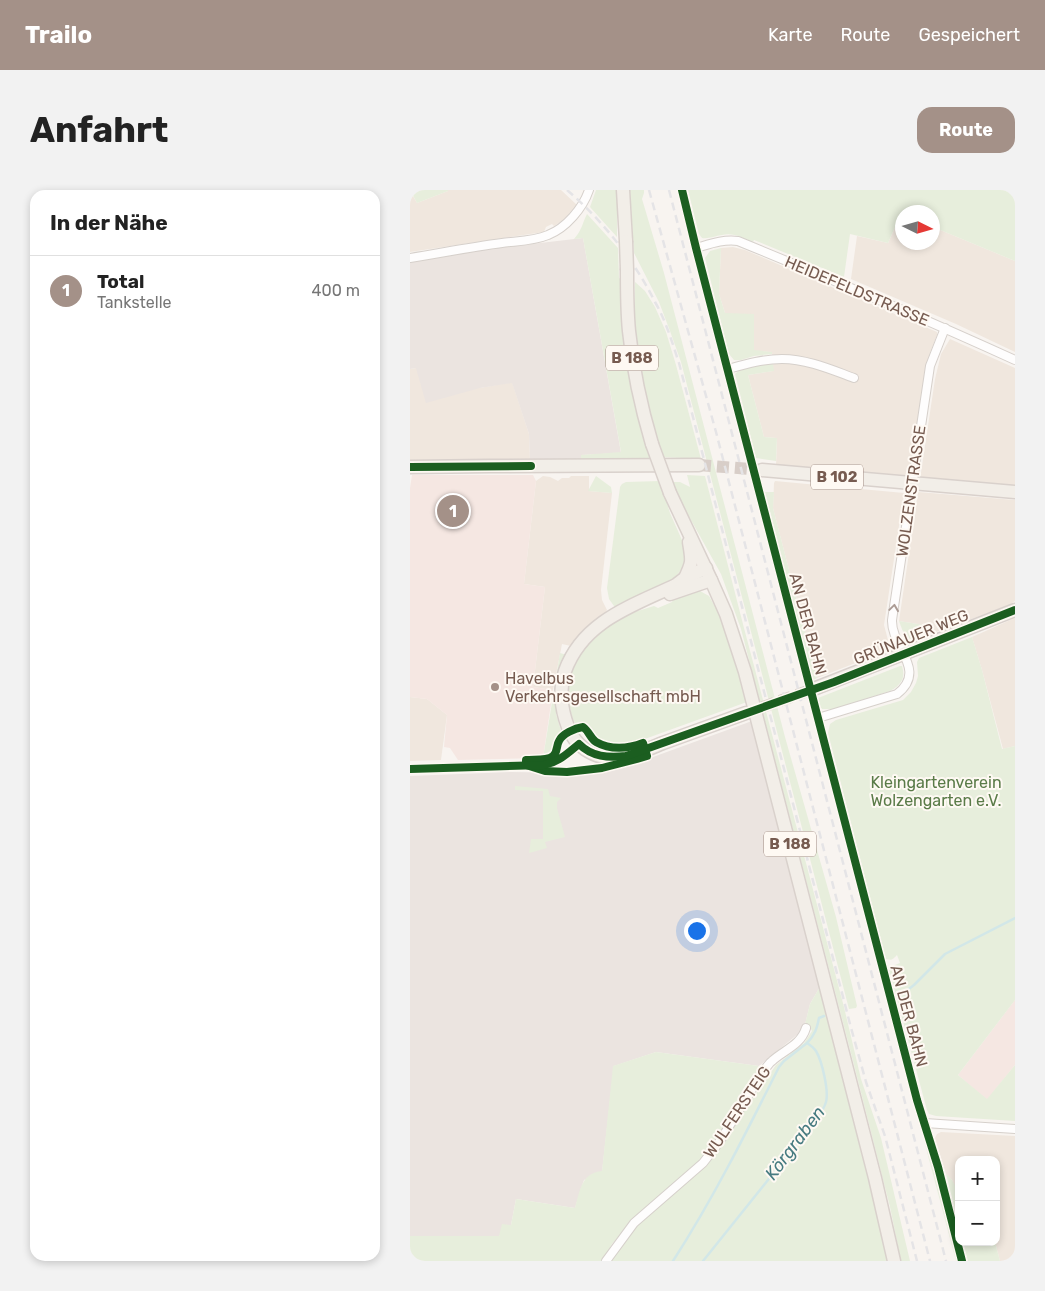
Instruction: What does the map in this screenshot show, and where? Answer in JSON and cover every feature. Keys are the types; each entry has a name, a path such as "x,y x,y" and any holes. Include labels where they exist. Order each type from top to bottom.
{"main road":[{"name":"B 188","path":"623,190 629,330 643,414 670,493 726,614 745,672 868,1149 894,1261"},
{"path":"410,467 699,465"},
{"name":"B 102","path":"762,470 1015,492"},
{"path":"685,578 692,554 688,532"},
{"path":"709,574 685,578 676,585 625,609 600,624 582,640 570,658 564,676 561,696 564,717 570,732 579,744 590,752 613,758 626,756 746,713"},
{"path":"625,609 639,606 678,591 709,574"},
{"name":"GRÜNAUER WEG","path":"816,688 1015,610"}],"street":[{"path":"410,258 548,235 565,224 577,211 589,190"},
{"name":"AN DER BAHN","path":"682,190 917,1100 938,1167 962,1261"},
{"name":"HEIDEFELDSTRASSE","path":"696,248 716,242 738,241 816,272 1015,360"},
{"name":"WOLZENSTRASSE","path":"905,654 892,625 930,366 945,328"},
{"path":"728,369 757,361 782,359 811,364 854,378"},
{"name":"GRÜNAUER WEG","path":"818,718 898,694 906,686 909,677 909,665 905,654"},
{"path":"410,769 544,765 559,760 579,744"},
{"name":"WULFERSTEIG","path":"606,1261 634,1223 703,1163 720,1141 764,1070 771,1062 800,1041 804,1036 806,1028"},
{"path":"925,1123 1015,1129"}],"shaded area":[{"path":"448,190 561,190 577,205 562,221 554,226 552,224 546,227 544,232 410,252 410,191 417,203"},
{"path":"895,227 895,250 940,250 940,230 1015,261 1015,352 956,324 851,279 857,236 888,243"},
{"path":"583,238 621,453 581,455 581,460 530,460 529,434 512,383 480,388 426,403 416,368 410,369 410,262 481,250"},
{"path":"733,247 745,250 937,332 926,366 909,478 776,466 777,438 764,437 748,375 773,371 772,352 754,351 725,313 719,294 721,248"},
{"path":"950,339 1015,368 1015,487 920,479 935,379 941,354"},
{"path":"416,368 480,388 512,382 529,434 530,460 410,460 410,369"},
{"path":"412,475 533,475 536,481 524,584 545,587 533,687 553,690 543,758 458,760 450,748 444,747 447,715 427,699 410,697 410,488"},
{"path":"543,476 558,481 571,476 589,476 589,491 612,493 601,590 602,600 607,610 571,646 562,644 553,690 533,687 545,587 524,584 536,481"},
{"path":"775,481 904,493 884,625 889,650 817,678 773,508"},
{"path":"918,492 1015,500 1015,601 1009,605 928,635 924,625 899,621"},
{"path":"1015,618 1015,746 1003,749 972,637"},
{"path":"410,697 427,699 447,715 441,760 410,761"},
{"path":"752,721 821,985 810,1004 804,1029 759,1066 656,1052 614,1066 602,1172 584,1180 575,1208 516,1199 511,1225 499,1236 410,1236 410,776 604,771 642,761"},
{"path":"1015,1000 1015,1065 987,1100 958,1075"},
{"path":"941,1132 1015,1136 1015,1261 1000,1261 996,1246 1000,1246 1000,1156 955,1156 955,1188 952,1180 946,1174 935,1138"}],"green space":[{"path":"410,190 448,190 448,191 417,203"},
{"path":"596,190 616,190 619,216 617,216 617,237 590,207"},
{"path":"630,190 644,190 642,199 664,273 785,737 836,917 856,1008 849,1009 681,362 659,302 634,253"},
{"path":"688,190 1015,190 1015,261 940,230 940,205 895,205 895,227 888,243 850,234 844,277 754,240 753,242 730,234 702,238 699,234"},
{"path":"587,214 618,248 623,330 652,460 581,460 581,455 621,452 583,238 574,239"},
{"path":"721,248 719,294 725,313 754,314 754,350 772,352 772,354 734,360 729,354 705,258 710,251"},
{"path":"635,282 645,291 655,307 666,332 701,459 662,457 648,409 638,359 635,321"},
{"path":"773,364 774,371 748,375 764,437 777,438 776,461 756,458 735,374 743,368"},
{"path":"687,475 705,476 844,1007 861,1079 881,1138 910,1261 901,1261 890,1207 741,629 721,574 676,493 672,482 680,482 690,487"},
{"path":"596,476 611,487 612,493 588,491"},
{"path":"660,481 670,513 685,547 686,560 674,579 616,607 609,599 607,588 620,487 626,482"},
{"path":"765,492 774,492 773,508 817,678 813,680"},
{"path":"694,590 709,596 718,612 737,664 747,702 625,745 612,745 600,742 588,728 576,725 572,717 568,697 568,683 574,662 596,633 628,614 654,606 658,608 672,602 674,597"},
{"path":"899,621 924,625 928,635 909,639 906,637"},
{"name":"Kleingartenverein Wolzengarten e.V.","path":"972,637 1002,749 1015,746 1015,1000 958,1075 987,1099 1015,1065 1015,1121 936,1116 929,1114 927,1110 889,970 900,963 897,955 890,960 886,959 828,733 830,724 836,720 903,700 916,683 918,676 917,662 919,658"},
{"path":"560,653 567,655 556,701 556,714 562,734 558,739 552,756 543,758"},
{"path":"902,666 903,670 902,681 890,691 834,709 822,709 819,705 818,698"},
{"path":"515,786 548,789 550,796 561,798 557,802 557,808 565,837 545,842 547,848 529,853 531,839 543,839 543,791 515,790"},
{"path":"821,985 889,1261 611,1261 637,1225 722,1143 776,1065 804,1043 812,1031 805,1024 810,1004"},
{"path":"656,1052 759,1066 754,1079 719,1138 697,1165 632,1220 612,1244 602,1261 410,1261 410,1236 499,1236 502,1224 511,1225 516,1199 575,1208 582,1184 590,1175 602,1171 613,1066"},
{"path":"922,1133 933,1167 958,1261 956,1261"},
{"path":"946,1174 955,1186 955,1209"},
{"path":"964,1246 996,1246 1000,1261 968,1261"}],"waterway":[{"name":"Körgraben","path":"900,994 914,985 945,954 1015,918"},
{"name":"Körgraben","path":"703,1261 816,1120 824,1107 827,1091 823,1069 816,1051 807,1043 815,1031 819,1018 824,1016"},
{"path":"673,1261 688,1238 742,1141 779,1067 807,1043"}],"tunnel":[{"path":"699,465 762,470"},
{"path":"746,713 816,688"}],"railway":[{"path":"567,190 617,242 647,286 662,317 679,363 850,1024 866,1082 885,1136 917,1261"},
{"path":"649,190 716,432 930,1261"},
{"path":"669,190 946,1261"}],"cycle path":[{"path":"682,190 917,1100 938,1167 962,1261"},
{"path":"410,467 531,466"},
{"path":"410,769 544,765 559,759 579,744 589,752 601,756 626,756 834,682 1015,610"},
{"path":"583,727 601,745 625,747 643,743 647,756 602,768 567,772 545,771 526,765 526,760 550,758 556,753 559,741 563,736 583,727"}],"place":[{"name":"Total","path":"453,511"},
{"name":"Havelbus Verkehrsgesellschaft mbH","path":"495,687"}]}
